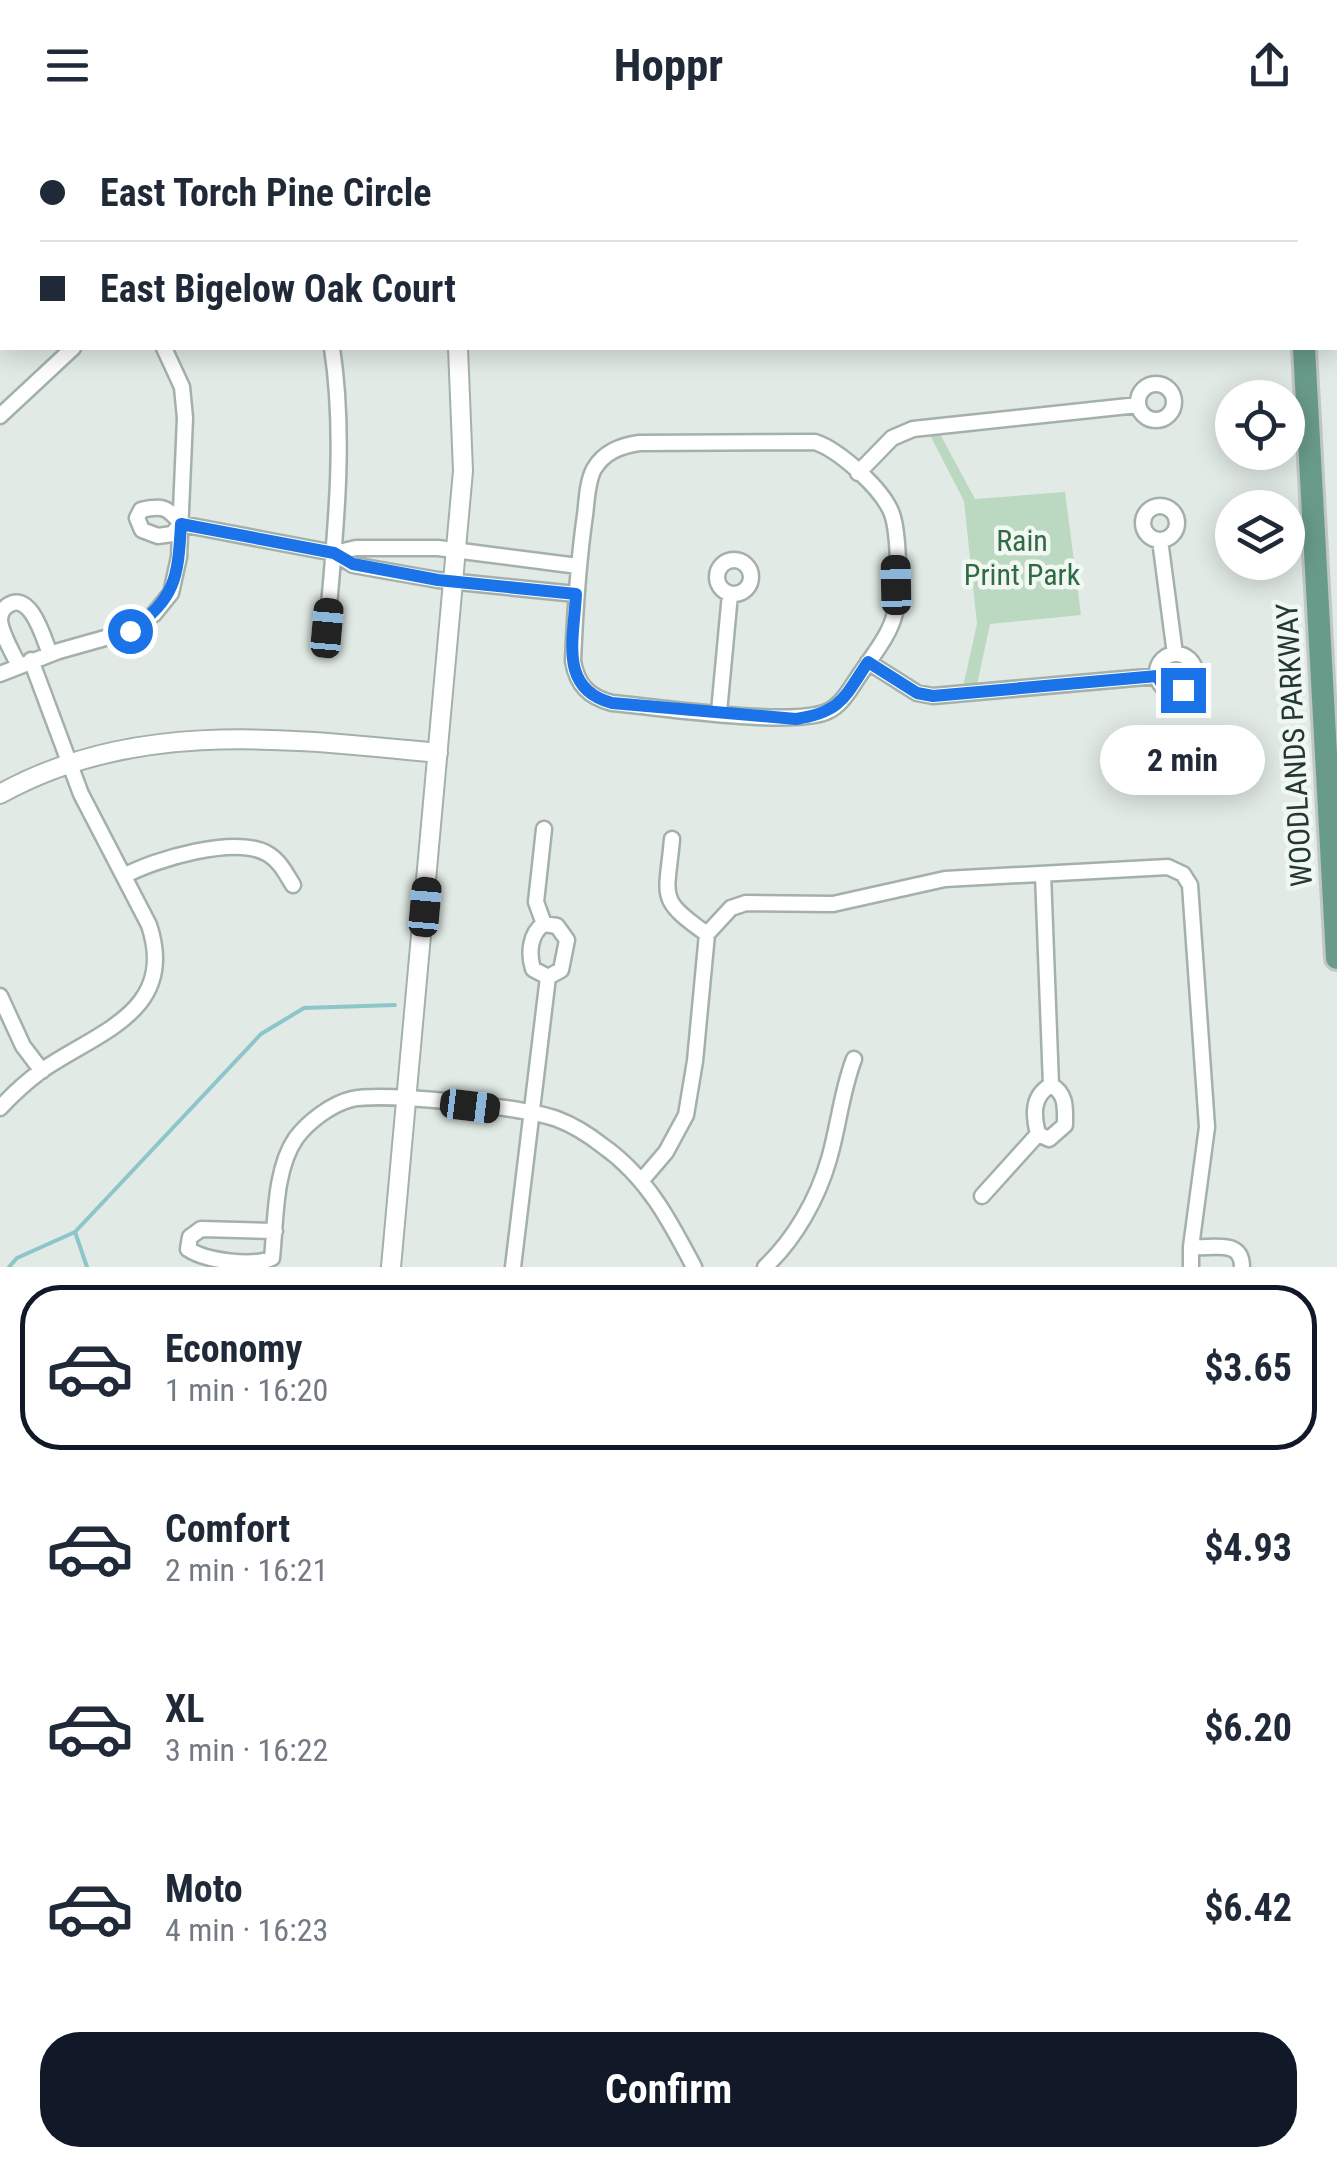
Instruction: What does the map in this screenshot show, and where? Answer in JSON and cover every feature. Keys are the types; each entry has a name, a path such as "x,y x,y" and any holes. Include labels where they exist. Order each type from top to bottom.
{"main road":[{"name":"WOODLANDS PARKWAY","path":"1304,350 1337,958"}],"street":[{"path":"0,416 70,350"},
{"path":"0,674 50,654 130,631 154,614 171,593 181,524 185,418 182,387 165,350"},
{"path":"327,628 338,469 332,350"},
{"path":"390,1267 463,471 458,350"},
{"path":"858,472 892,438 914,429 1138,405"},
{"path":"815,442 829,447 858,472 892,514 896,610 868,662 830,711 796,719 612,703 585,689 572,661 578,566 592,473 610,452 623,446 815,442"},
{"path":"181,524 334,553 353,564 454,581 576,594"},
{"path":"1160,540 1176,654"},
{"path":"334,553 356,548 438,548 578,566"},
{"path":"719,712 730,594"},
{"path":"0,1108 42,1071 108,1032 141,1002 152,987 156,971 154,939 99,832 25,663 0,621 3,610 21,603 29,608 50,654"},
{"path":"1176,654 1194,667 1188,688 1170,691 1157,676 1163,659 1176,654"},
{"path":"868,662 917,693 933,696 1157,676"},
{"path":"0,794 72,763 145,745 199,738 291,740 438,753"},
{"path":"544,828 536,902 544,924"},
{"path":"672,839 668,899 675,912 707,934"},
{"path":"124,876 148,862 174,854 253,848 280,864 292,885"},
{"path":"642,1180 666,1152 686,1116 707,934 720,916 746,902 833,904 945,879 1168,867 1182,874 1190,884 1194,906 1207,1127 1190,1247 1191,1267"},
{"path":"1038,1134 1036,1100 1051,1085 1043,874"},
{"path":"544,924 558,926 566,940 561,970 548,978 533,969 530,960 536,929 544,924"},
{"path":"513,1267 548,978"},
{"path":"0,996 23,1046 42,1071"},
{"path":"764,1267 795,1232 816,1192 830,1158 841,1092 854,1059"},
{"path":"1038,1134 1049,1139 1065,1125 1065,1100 1060,1090 1051,1085"},
{"path":"275,1231 201,1229 190,1237 188,1249 200,1257 262,1264 272,1258 282,1176 297,1136 330,1108 348,1100 373,1096 408,1098 556,1118 584,1132 642,1180 666,1214 694,1267"},
{"path":"982,1196 1038,1134"},
{"path":"1190,1247 1234,1248 1242,1257 1242,1267"}],"green space":[{"name":"Rain Print Park","path":"940,434 975,499 1065,492 1081,615 990,624 977,685 963,687 977,624 964,501 930,435"}],"waterway":[{"path":"87,1267 75,1232 261,1034 304,1008 395,1005"},
{"path":"9,1267 17,1258 75,1232"}],"route":[{"path":"130,631 154,614 171,593 181,524 334,553 353,564 438,580 576,594 572,661 576,676 598,699 612,703 796,719 830,711 868,662 917,693 933,696 1157,676 1164,688 1183,690"}]}
